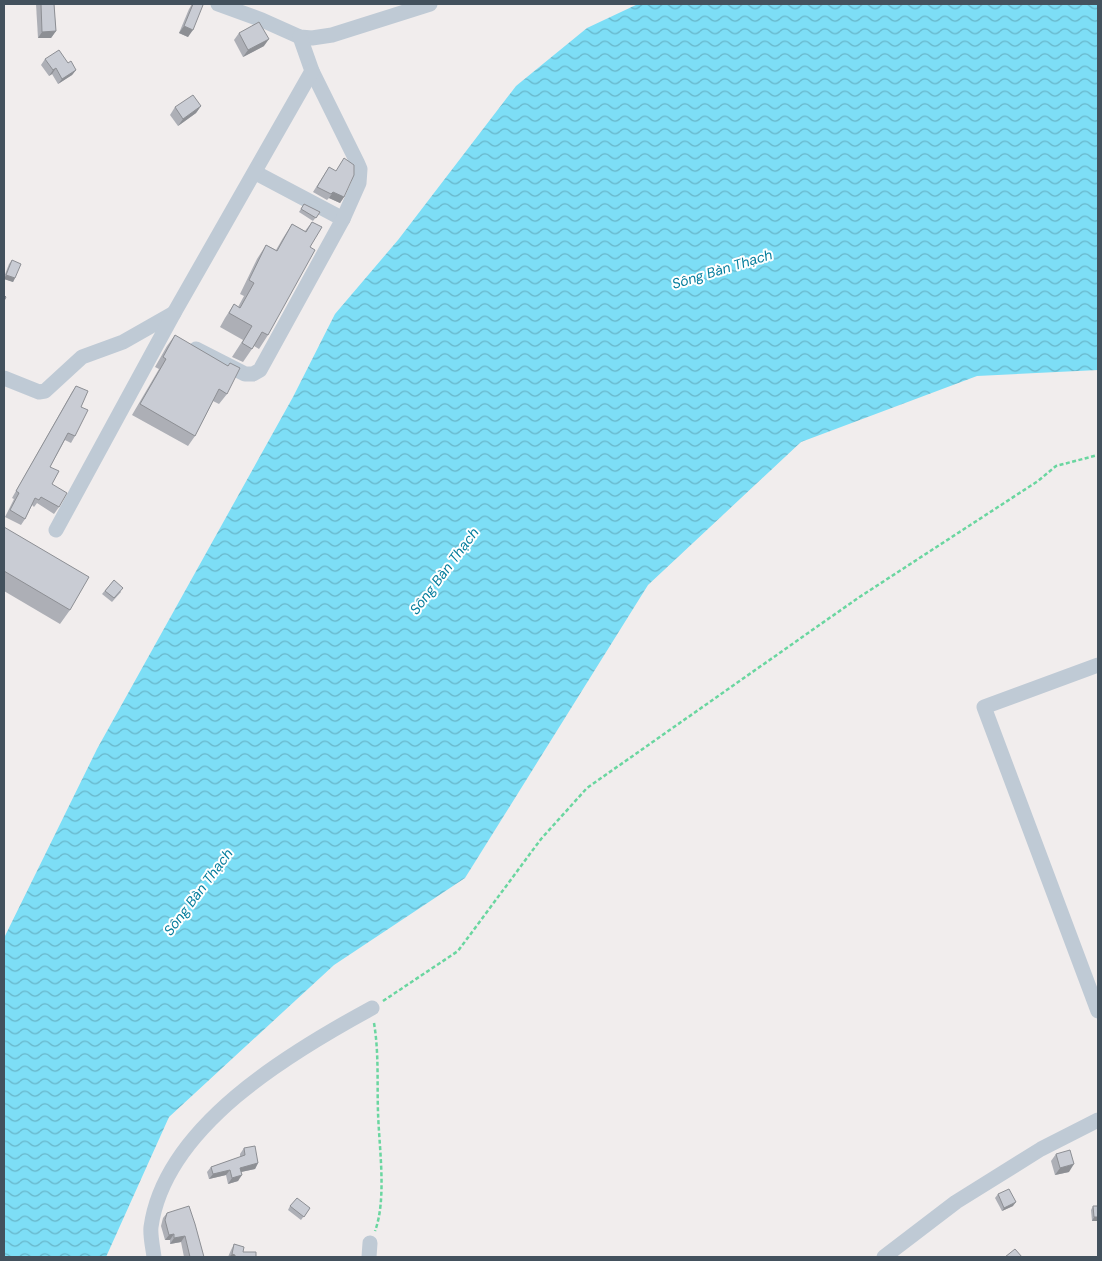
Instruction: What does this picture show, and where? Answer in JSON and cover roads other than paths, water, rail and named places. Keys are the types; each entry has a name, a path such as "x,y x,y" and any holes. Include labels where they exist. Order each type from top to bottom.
{"street":[{"path":"218,4 262,20 300,37 332,35 430,4"},
{"path":"164,333 245,374 253,374 264,363 343,219 359,183 360,169 312,71 300,37"},
{"path":"56,530 174,313 256,173 312,71"},
{"path":"256,173 343,219"},
{"path":"4,378 39,392 45,391 82,357 122,342 174,313"},
{"path":"1098,665 984,706 1098,1012"},
{"path":"154,1257 151,1228 157,1205 166,1180 189,1143 232,1100 256,1081 314,1040 372,1008"},
{"path":"884,1257 956,1202 1041,1148 1098,1120"}],"water":[{"name":"Sông Bàn Thạch","path":"638,4 1098,4 1098,370 977,376 801,442 648,585 465,878 334,965 169,1117 106,1257 4,1257 4,938 97,749 293,397 335,314 398,240 516,86 587,28"}]}
